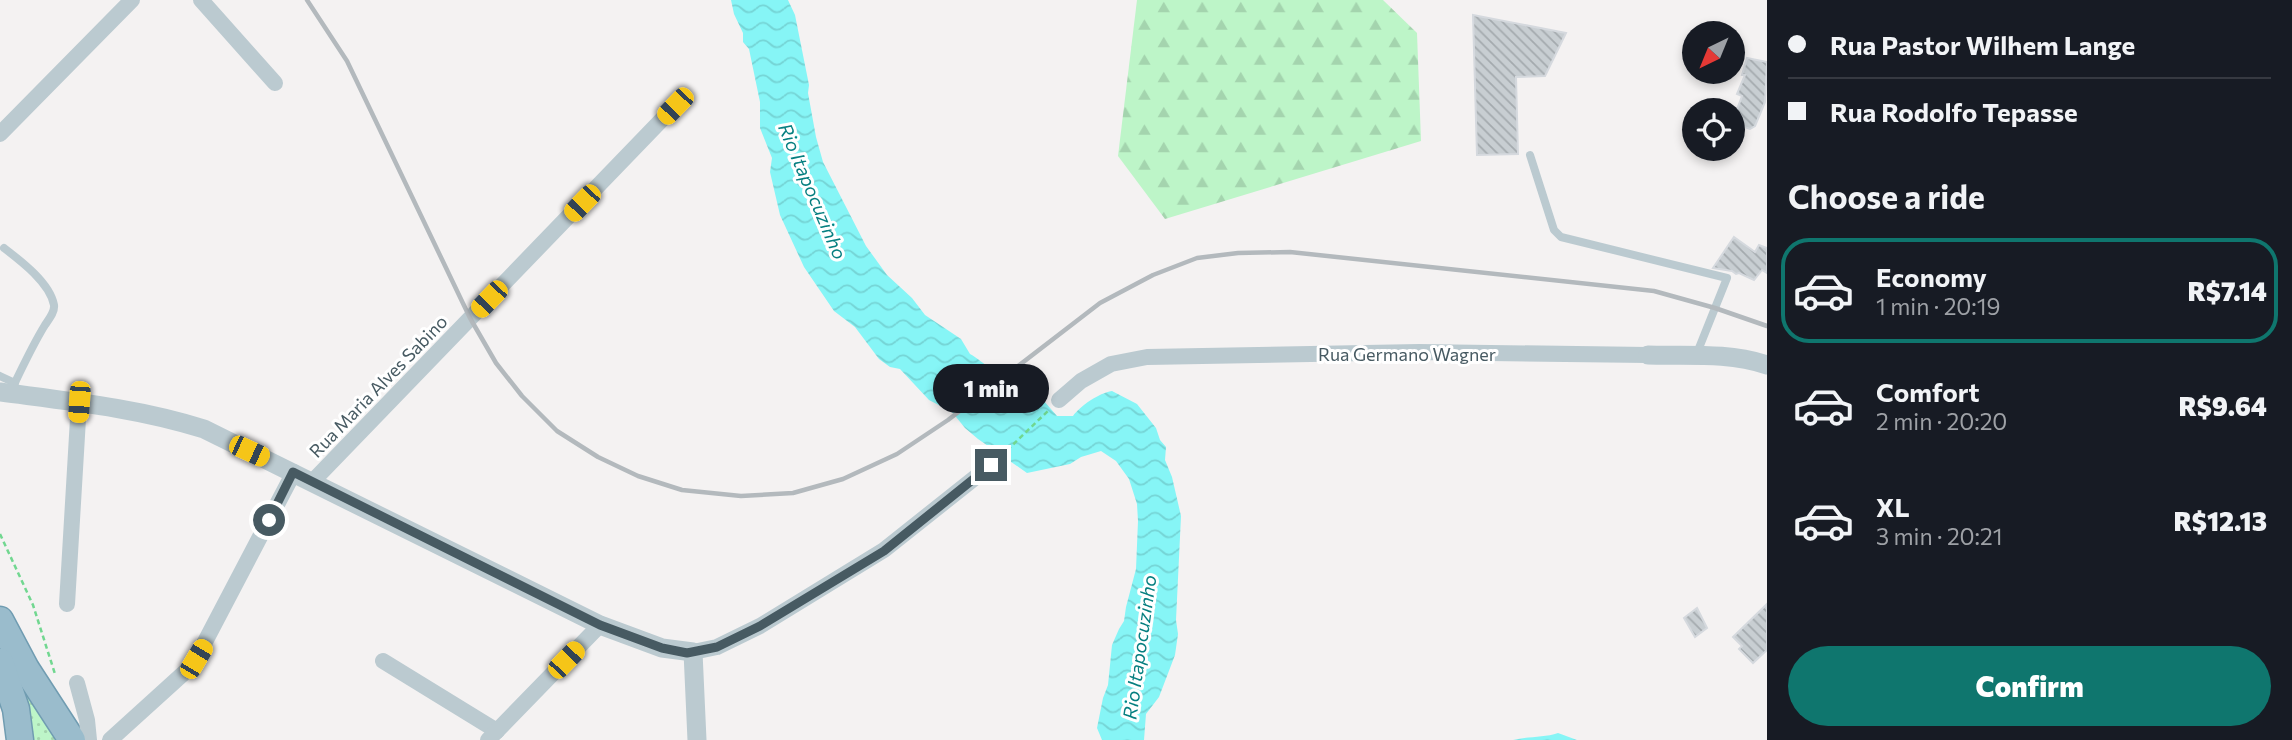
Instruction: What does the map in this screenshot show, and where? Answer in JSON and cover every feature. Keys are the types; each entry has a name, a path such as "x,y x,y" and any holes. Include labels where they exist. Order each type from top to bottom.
{"highway":[{"path":"0,620 26,669 72,740"},
{"path":"0,662 16,709 20,740"}],"street":[{"path":"0,134 132,0"},
{"path":"201,0 275,83"},
{"name":"Rua Maria Alves Sabino","path":"313,481 675,106"},
{"name":"Rua Germano Wagner","path":"1059,400 1080,381 1111,364 1147,358 1419,352 1721,356 1751,359 1767,365"},
{"path":"6,386 204,429 600,625 662,648 693,652 717,647 760,626 884,551 991,465"},
{"path":"67,604 79,402"},
{"path":"110,740 186,672 196,659 293,472"},
{"path":"383,661 492,736 600,625"},
{"path":"693,652 697,740"},
{"path":"77,683 88,720 89,740"}],"lane":[{"path":"1530,155 1554,230 1561,237 1727,278 1696,356"},
{"path":"4,248 25,264 48,291 54,306 53,313 6,386"}],"path":[{"path":"991,465 1059,400"},
{"path":"0,534 33,605 57,679"}],"green space":[{"path":"1137,0 1383,0 1417,33 1421,141 1165,219 1118,156"},
{"path":"7,659 64,740 26,740"}],"water":[{"name":"Rio Itapocuzinho","path":"731,0 788,0 795,15 816,137 823,162 866,246 887,275 912,298 925,315 961,339 970,354 1014,385 1030,385 1057,416 1073,416 1090,400 1112,391 1137,404 1156,428 1166,447 1165,460 1181,516 1176,620 1178,634 1175,655 1159,697 1146,714 1144,740 1102,740 1097,728 1108,685 1112,645 1124,621 1136,569 1137,504 1129,479 1116,461 1101,451 1081,457 1070,464 1027,473 978,439 952,412 929,400 900,369 890,367 879,359 855,327 834,311 804,267 780,215 770,172 772,158 760,128 760,102 749,49 743,42 743,33"},
{"path":"1558,733 1577,740 1513,740 1547,736"}],"building":[{"path":"1473,15 1566,33 1545,76 1516,77 1518,154 1477,155"},
{"path":"1747,58 1767,62 1765,102 1755,126 1750,129 1745,127 1745,98 1737,94 1741,84 1745,84"},
{"path":"1734,237 1755,252 1759,245 1767,248 1767,273 1762,270 1754,280 1739,273 1713,268"},
{"path":"1767,604 1767,650 1753,663 1739,649 1742,646 1733,637"},
{"path":"1697,608 1707,628 1695,637 1684,618"}],"railway":[{"path":"307,0 347,61 470,318 496,363 522,396 557,431 598,457 638,476 682,490 741,496 793,493 843,479 897,454 948,420 1100,303 1153,275 1197,258 1238,253 1290,252 1654,291 1767,326"}],"route":[{"path":"269,520 293,472 600,625 662,648 687,653 717,647 760,626 884,551 991,465"}]}
